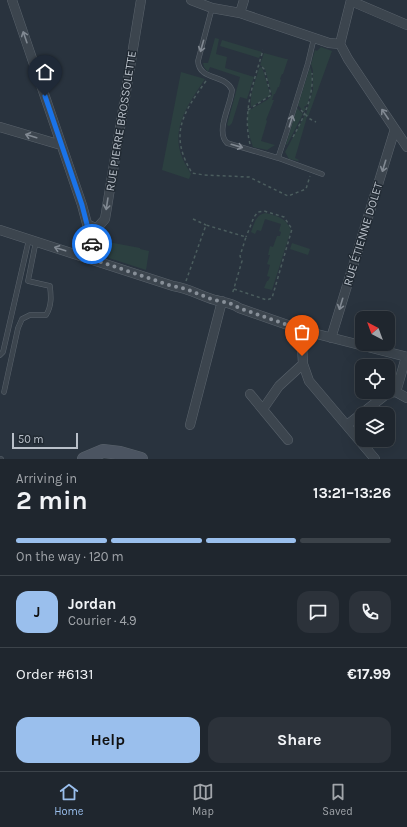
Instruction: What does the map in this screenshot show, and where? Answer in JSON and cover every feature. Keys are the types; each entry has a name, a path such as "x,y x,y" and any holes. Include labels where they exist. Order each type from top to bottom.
{"main road":[{"path":"90,458 103,451 120,453 141,459"}],"street":[{"path":"12,0 87,224 97,261"},
{"name":"RUE PIERRE BROSSOLETTE","path":"87,224 93,227 98,227 105,219 140,0"},
{"path":"190,0 212,8 240,13 329,43 340,44"},
{"path":"240,13 244,0"},
{"path":"407,25 351,0 340,44 407,147"},
{"path":"0,126 61,145"},
{"name":"RUE ÉTIENNE DOLET","path":"331,338 395,129"},
{"path":"0,230 226,302 305,331 407,357 396,392"},
{"path":"190,426 226,302"},
{"path":"305,331 302,345 303,364 309,381 375,459"},
{"path":"263,409 279,386 303,364"},
{"path":"347,425 386,394 396,392 407,398"},
{"path":"250,394 288,440"}],"lane":[{"path":"212,8 198,65 209,76 227,83 232,90 223,125 224,140 227,143 278,158 322,174"},
{"path":"278,158 296,105 314,38"},
{"path":"0,355 3,352 32,239"},
{"path":"4,392 18,328 22,319 30,315 46,316 51,302 50,286 28,281 32,239"}],"path":[{"path":"252,150 246,124 258,66 263,50"},
{"path":"291,139 310,100 313,86 312,68 308,63"},
{"path":"248,110 271,95 264,69 258,66"},
{"path":"209,76 188,108 182,124 180,145 183,156 192,173 249,177 288,196 306,189 312,171"},
{"path":"296,105 304,114 316,122"},
{"path":"226,302 234,289 242,261 240,256 254,217 258,212 264,211 284,217 292,229 272,298 267,300 234,289"},
{"path":"193,219 206,225 246,238"},
{"path":"183,288 206,225"}],"green space":[{"path":"215,38 219,39 216,54 227,57 225,68 254,77 247,99 240,97 232,123 229,126 227,125 240,77 210,67 208,72 204,67 203,63 208,63"},
{"path":"222,40 262,52 259,58 220,46"},
{"path":"321,47 332,51 308,117 306,114 313,89 313,71 311,64 315,50 317,51"},
{"path":"264,53 288,59 280,79 279,87 272,100 274,100 266,120 267,121 261,141 275,145 267,150 253,147 247,120 248,111 267,100 272,95 265,69 260,65"},
{"path":"261,67 270,94 251,107 252,93 259,68"},
{"path":"310,67 312,86 307,105 304,107 306,109 304,112 298,105"},
{"path":"181,72 205,79 189,104 181,122 179,131 178,141 180,151 191,174 189,179 162,170"},
{"path":"297,108 303,114 287,145 286,144"},
{"path":"305,115 307,117 295,158 299,160 289,159 285,152"},
{"path":"266,213 284,220 291,230 272,290 264,288 270,277 267,276 270,265 267,264 270,255 268,255 270,246 273,247 277,236 280,236 281,232 279,231 281,224 265,219 261,231 257,230 255,234 251,232 258,217"},
{"path":"108,242 149,251 146,270 109,258 106,251"},
{"path":"292,243 310,249 308,255 290,249"}],"way so far":[{"path":"92,244 97,261 172,286 178,286 216,300 233,304 239,308 305,331 302,345 302,356"}],"route":[{"path":"45,96 82,205 92,244"}]}
